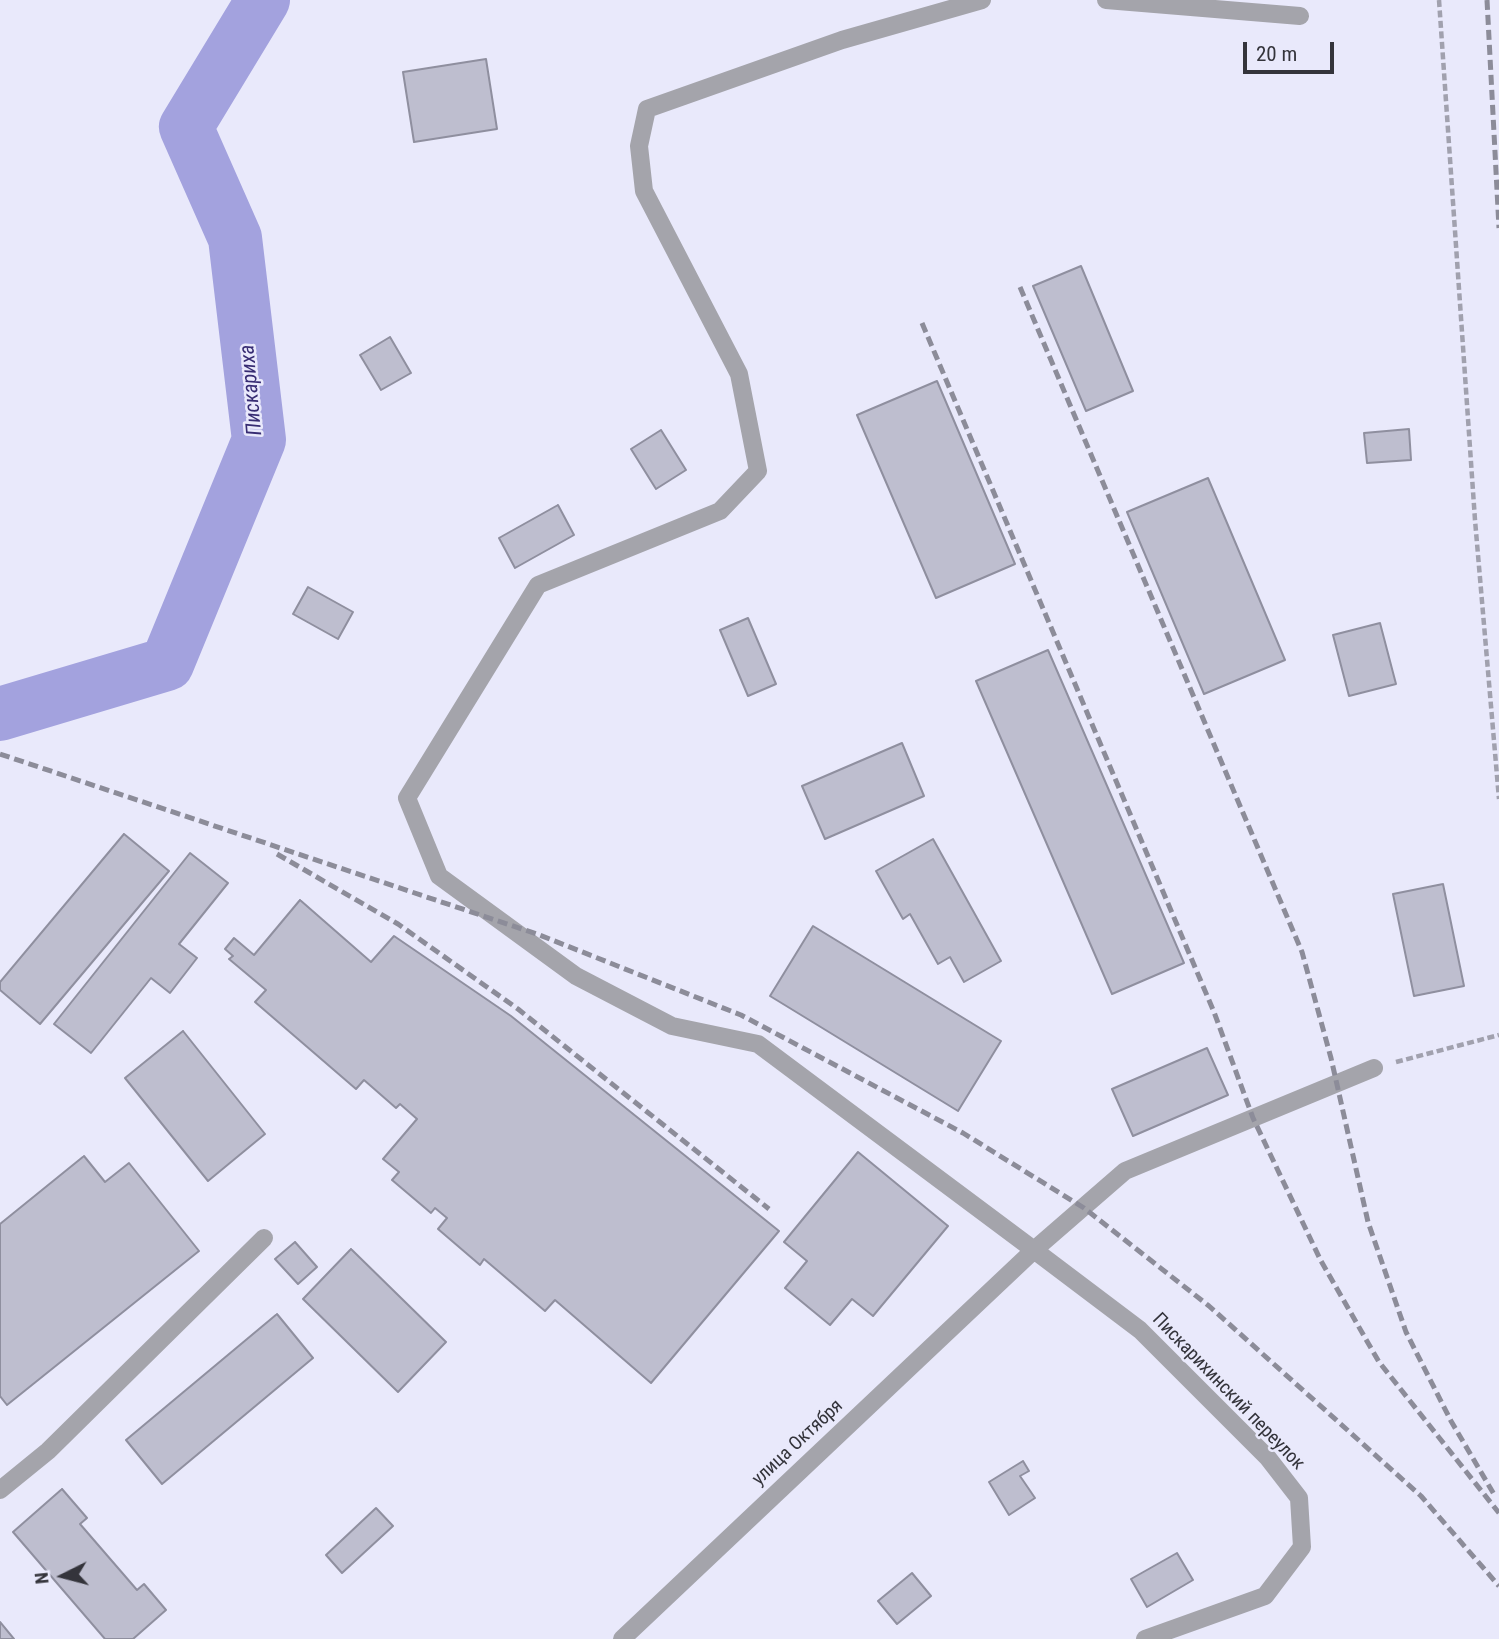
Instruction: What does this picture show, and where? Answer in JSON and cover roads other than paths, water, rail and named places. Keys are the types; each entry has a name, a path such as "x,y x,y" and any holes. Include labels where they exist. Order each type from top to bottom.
{"street":[{"name":"Пискарихинский переулок","path":"982,0 842,40 648,109 639,146 644,191 739,374 758,471 720,511 538,585 407,798 439,876 576,976 672,1026 758,1044 1140,1330 1268,1458 1299,1498 1302,1547 1265,1596 1145,1639"},
{"path":"1106,0 1300,16"},
{"name":"улица Октября","path":"622,1639 1034,1250 1125,1171 1374,1068"},
{"path":"0,1490 48,1451 264,1238"}],"waterway":[{"name":"Пискариха","path":"0,714 167,664 259,440 235,238 186,127 263,0"}],"railway":[{"path":"1487,0 1499,228"},
{"path":"1020,287 1302,952 1331,1058 1368,1222 1406,1332 1451,1421 1495,1496"},
{"path":"922,323 1214,1012 1253,1118 1321,1261 1379,1362 1499,1513"},
{"path":"0,754 537,934 741,1015 963,1133 1084,1208 1209,1306 1421,1496 1499,1586"},
{"path":"277,854 398,924 518,1009 769,1209"}]}
